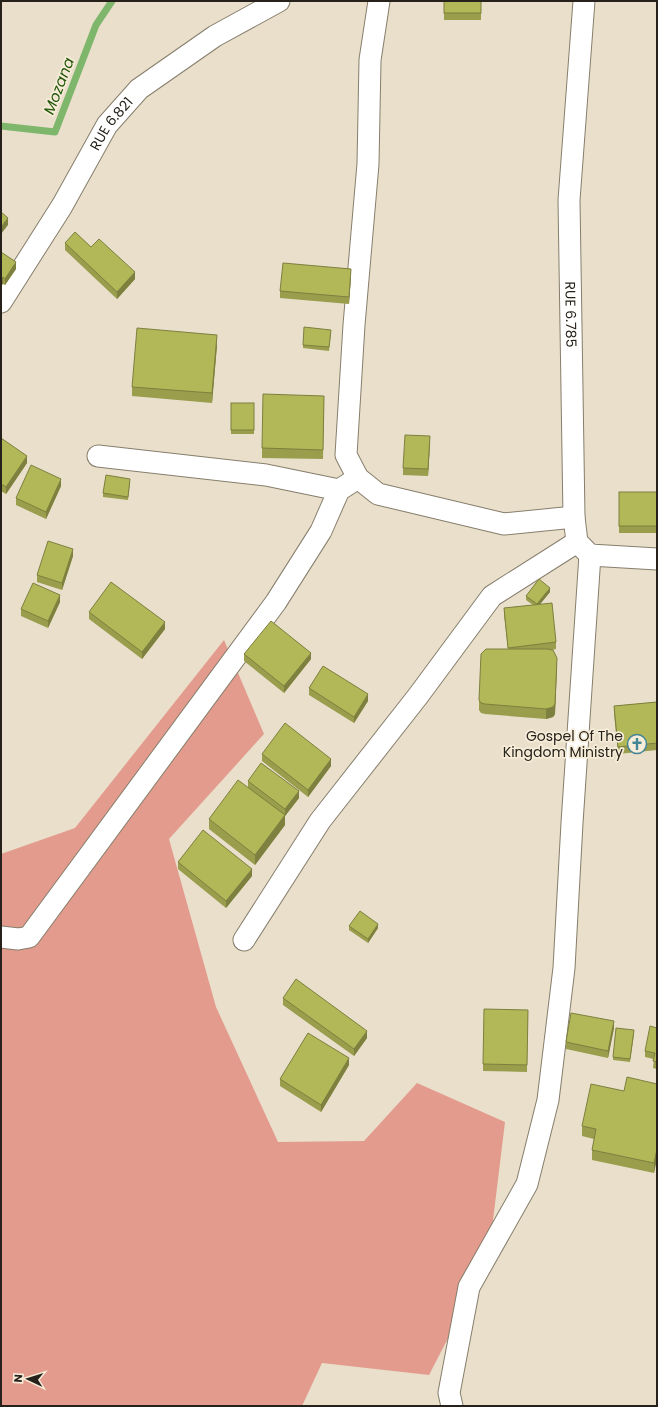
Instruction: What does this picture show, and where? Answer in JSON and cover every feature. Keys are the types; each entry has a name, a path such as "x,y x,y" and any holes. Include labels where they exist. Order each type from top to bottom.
{"street":[{"name":"RUE 6.821","path":"1,302 62,206 107,125 139,89 216,36 280,1"},
{"path":"379,1 370,60 368,164 354,325 346,455 358,478 378,494 504,524 574,517"},
{"name":"RUE 6.785","path":"452,1406 449,1394 469,1287 527,1184 548,1100 564,968 584,548 574,517 569,200 584,1"},
{"path":"98,456 266,475 339,490"},
{"path":"1,937 18,939 29,937 276,602 320,531 339,490 358,478"},
{"path":"244,940 320,821 418,696 492,596 584,548 657,559"}],"shaded area":[{"path":"224,640 264,734 169,839 216,1007 278,1142 364,1141 417,1083 505,1122 488,1261 429,1375 322,1363 302,1406 1,1406 1,854 75,828"}],"building":[{"path":"444,1 481,1 481,13 444,13"},
{"path":"1,212 8,218 1,227"},
{"path":"75,232 91,247 99,239 135,272 117,292 65,243"},
{"path":"1,252 16,262 5,279 3,277 1,280"},
{"path":"283,263 351,269 349,297 280,291"},
{"path":"304,327 331,330 329,347 303,345"},
{"path":"137,328 217,335 212,393 132,387"},
{"path":"263,394 324,396 323,450 262,448"},
{"path":"231,403 254,403 254,430 231,430"},
{"path":"405,435 430,436 428,469 403,468"},
{"path":"1,438 27,456 6,487 1,484"},
{"path":"31,465 61,479 46,512 16,498"},
{"path":"106,475 130,479 128,497 103,493"},
{"path":"619,492 657,492 657,526 619,526"},
{"path":"48,541 73,549 62,583 37,575"},
{"path":"539,579 550,588 537,604 526,596"},
{"path":"111,582 165,622 142,652 89,612"},
{"path":"33,583 60,595 48,621 21,609"},
{"path":"552,603 556,642 508,648 504,608"},
{"path":"271,621 311,653 284,686 244,654"},
{"path":"486,649 553,650 557,658 555,704 553,707 546,709 481,703 479,700 481,654"},
{"path":"323,666 368,694 354,717 309,688"},
{"path":"657,702 657,743 618,747 614,706"},
{"path":"285,723 331,759 308,790 262,754"},
{"path":"261,763 299,791 285,809 248,781"},
{"path":"238,780 285,815 255,855 209,819"},
{"path":"203,830 252,869 226,901 178,862"},
{"path":"360,911 378,924 368,939 349,926"},
{"path":"296,979 367,1031 354,1049 283,998"},
{"path":"484,1009 528,1010 527,1065 483,1064"},
{"path":"571,1013 614,1021 608,1051 566,1042"},
{"path":"650,1026 657,1028 657,1062 653,1061 655,1053 645,1051"},
{"path":"616,1028 634,1030 630,1059 613,1057"},
{"path":"308,1033 349,1058 321,1105 280,1079"},
{"path":"627,1077 657,1084 657,1149 654,1163 592,1150 596,1129 582,1126 591,1084 624,1091"}],"waterway":[{"name":"Mozana","path":"1,126 55,132 96,25 112,1"}],"place":[{"name":"Gospel Of The Kingdom Ministry","path":"637,744"}]}
